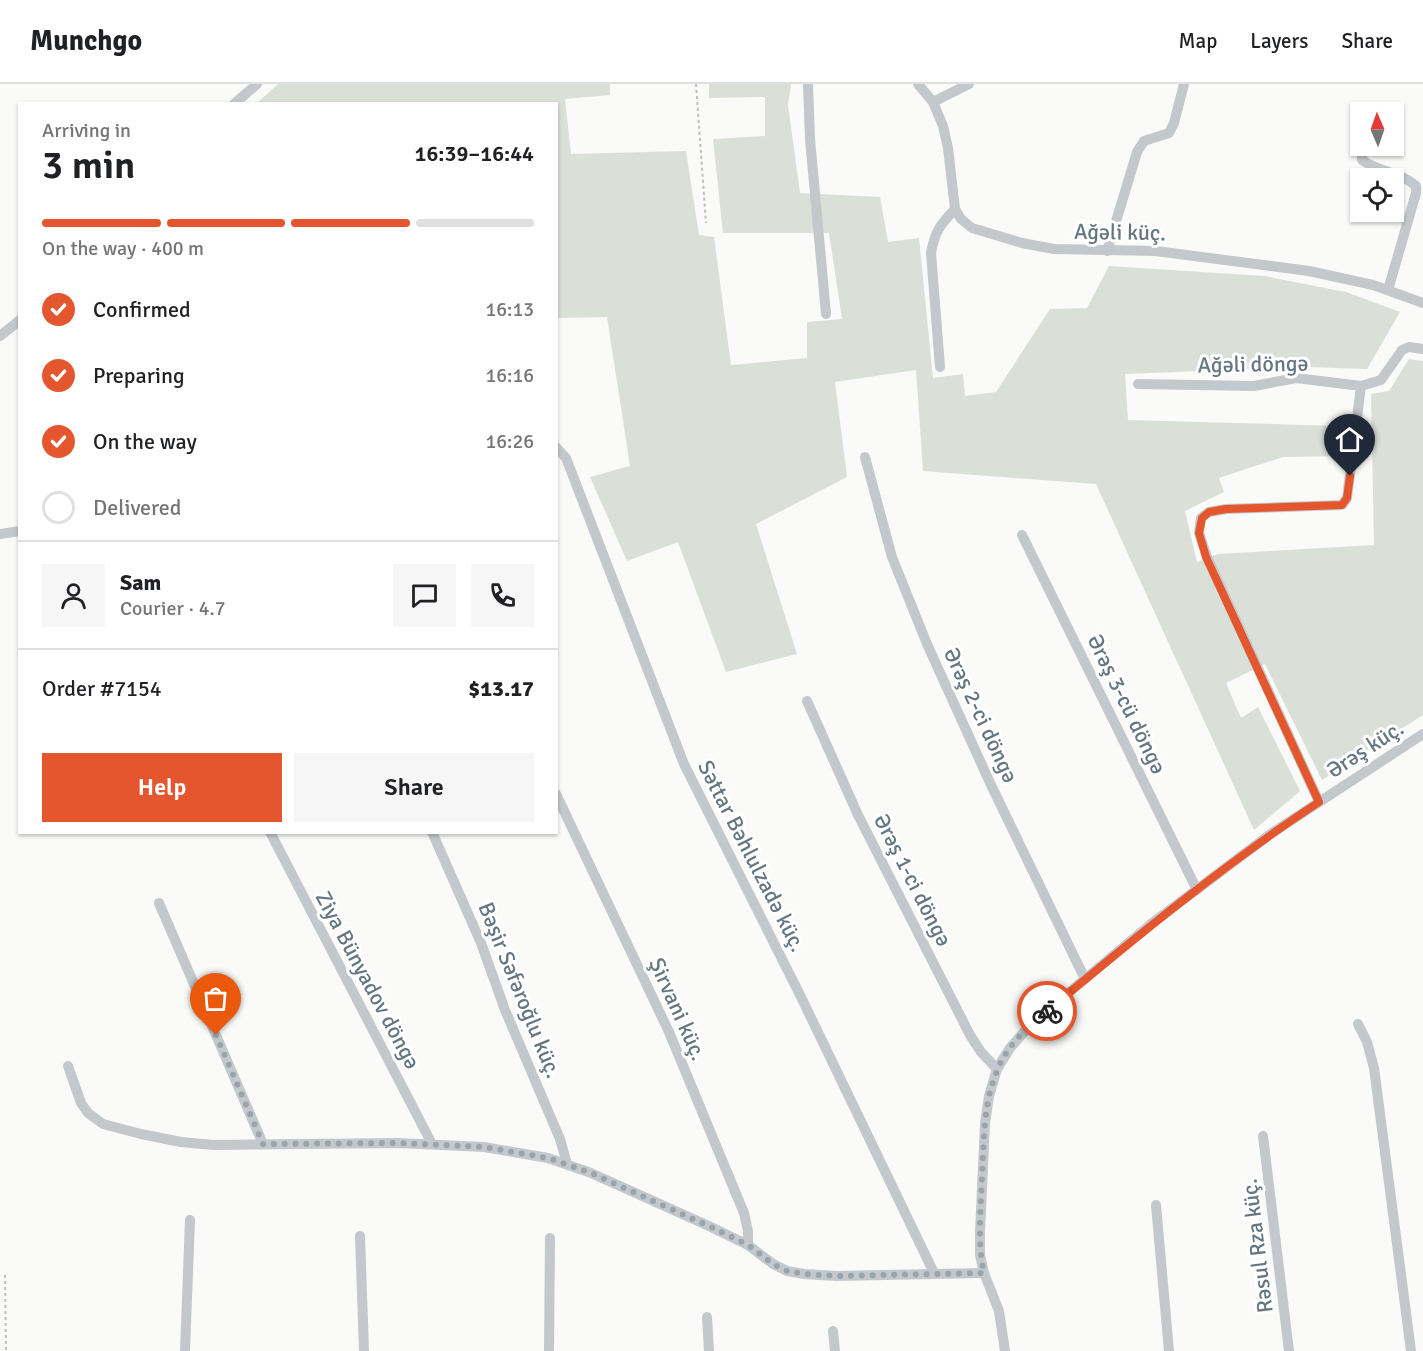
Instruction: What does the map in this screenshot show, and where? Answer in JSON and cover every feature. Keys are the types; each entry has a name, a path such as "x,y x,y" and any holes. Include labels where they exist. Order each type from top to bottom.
{"street":[{"path":"236,102 257,84"},
{"path":"808,84 810,139 826,314"},
{"path":"918,84 933,102 943,126 948,148 955,209 939,225 931,253 940,367"},
{"path":"933,102 969,84"},
{"path":"1107,251 1137,152 1144,141 1169,133 1174,123 1184,84"},
{"path":"1362,156 1362,160 1371,167 1408,179 1416,186 1389,291"},
{"name":"Ağəli küç.","path":"955,209 961,219 972,228 1022,243 1054,249 1156,250 1309,271 1373,285 1423,303"},
{"path":"0,336 18,322"},
{"path":"1319,802 1206,557 1199,533 1202,518 1209,512 1226,509 1342,505 1347,498 1361,386 1382,380 1402,350 1409,347 1423,349"},
{"name":"Ağəli döngə","path":"1138,384 1254,386 1296,378 1361,386"},
{"name":"Səttar Bəhlulzadə küç.","path":"558,449 566,458 684,764 801,997 934,1273"},
{"name":"Ərəş 2-ci döngə","path":"865,457 892,557 927,644 991,785 1085,979"},
{"path":"0,534 18,531"},
{"name":"Ərəş 3-cü döngə","path":"1022,535 1197,890"},
{"name":"Ərəş 1-ci döngə","path":"807,701 858,814 970,1035 981,1052 997,1069"},
{"name":"Ərəş küç.","path":"1005,1351 999,1311 984,1273 980,1255 980,1232 988,1096 997,1069 1010,1048 1031,1024 1151,924 1272,833 1423,734"},
{"name":"Şirvani küç.","path":"558,798 669,1032 744,1213 748,1245"},
{"name":"Ziya Bünyadov döngə","path":"271,834 432,1144"},
{"name":"Bəşir Səfəroğlu küç.","path":"433,834 481,943 505,1010 560,1139 567,1164"},
{"path":"159,903 263,1144"},
{"path":"1358,1024 1367,1042 1374,1068 1411,1351"},
{"path":"68,1065 81,1103 88,1113 103,1124 181,1142 213,1145 398,1143 484,1147 548,1158 567,1164 711,1227 748,1245 773,1264 787,1271 836,1276 984,1273"},
{"name":"Rəsul Rza küç.","path":"1263,1136 1288,1351"},
{"path":"1156,1205 1169,1351"},
{"path":"185,1351 190,1220"},
{"path":"360,1236 364,1351"},
{"path":"549,1351 550,1238"},
{"path":"707,1317 709,1351"},
{"path":"833,1331 835,1351"}],"path":[{"path":"696,84 706,223"},
{"path":"5,1275 6,1351"}],"shaded area":[{"path":"278,84 610,84 610,95 565,99 571,154 686,151 699,235 714,237 731,365 807,358 807,322 842,319 829,233 723,233 713,139 765,136 765,97 709,98 709,84 791,84 788,105 800,193 880,197 888,242 919,238 933,378 963,374 965,396 996,392 1050,309 1087,308 1109,266 1264,276 1346,292 1400,312 1367,369 1307,367 1125,374 1128,420 1342,426 1339,456 1283,457 1219,478 1224,492 1185,511 1197,562 1218,554 1374,545 1371,394 1389,391 1409,359 1423,361 1423,715 1322,780 1265,664 1226,683 1241,718 1258,707 1300,791 1254,830 1096,484 923,471 916,370 835,382 847,477 756,524 797,654 726,672 678,542 627,561 590,477 630,466 607,317 558,318 558,102 258,102"}],"way so far":[{"path":"216,1035 263,1144 398,1143 484,1147 548,1158 591,1173 711,1227 748,1245 773,1264 787,1271 836,1276 984,1273 980,1255 980,1232 988,1096 997,1069 1010,1048 1031,1024 1047,1011"}],"route":[{"path":"1047,1011 1151,924 1272,833 1319,802 1206,557 1199,533 1202,518 1209,512 1226,509 1342,505 1347,498 1350,476"}]}
